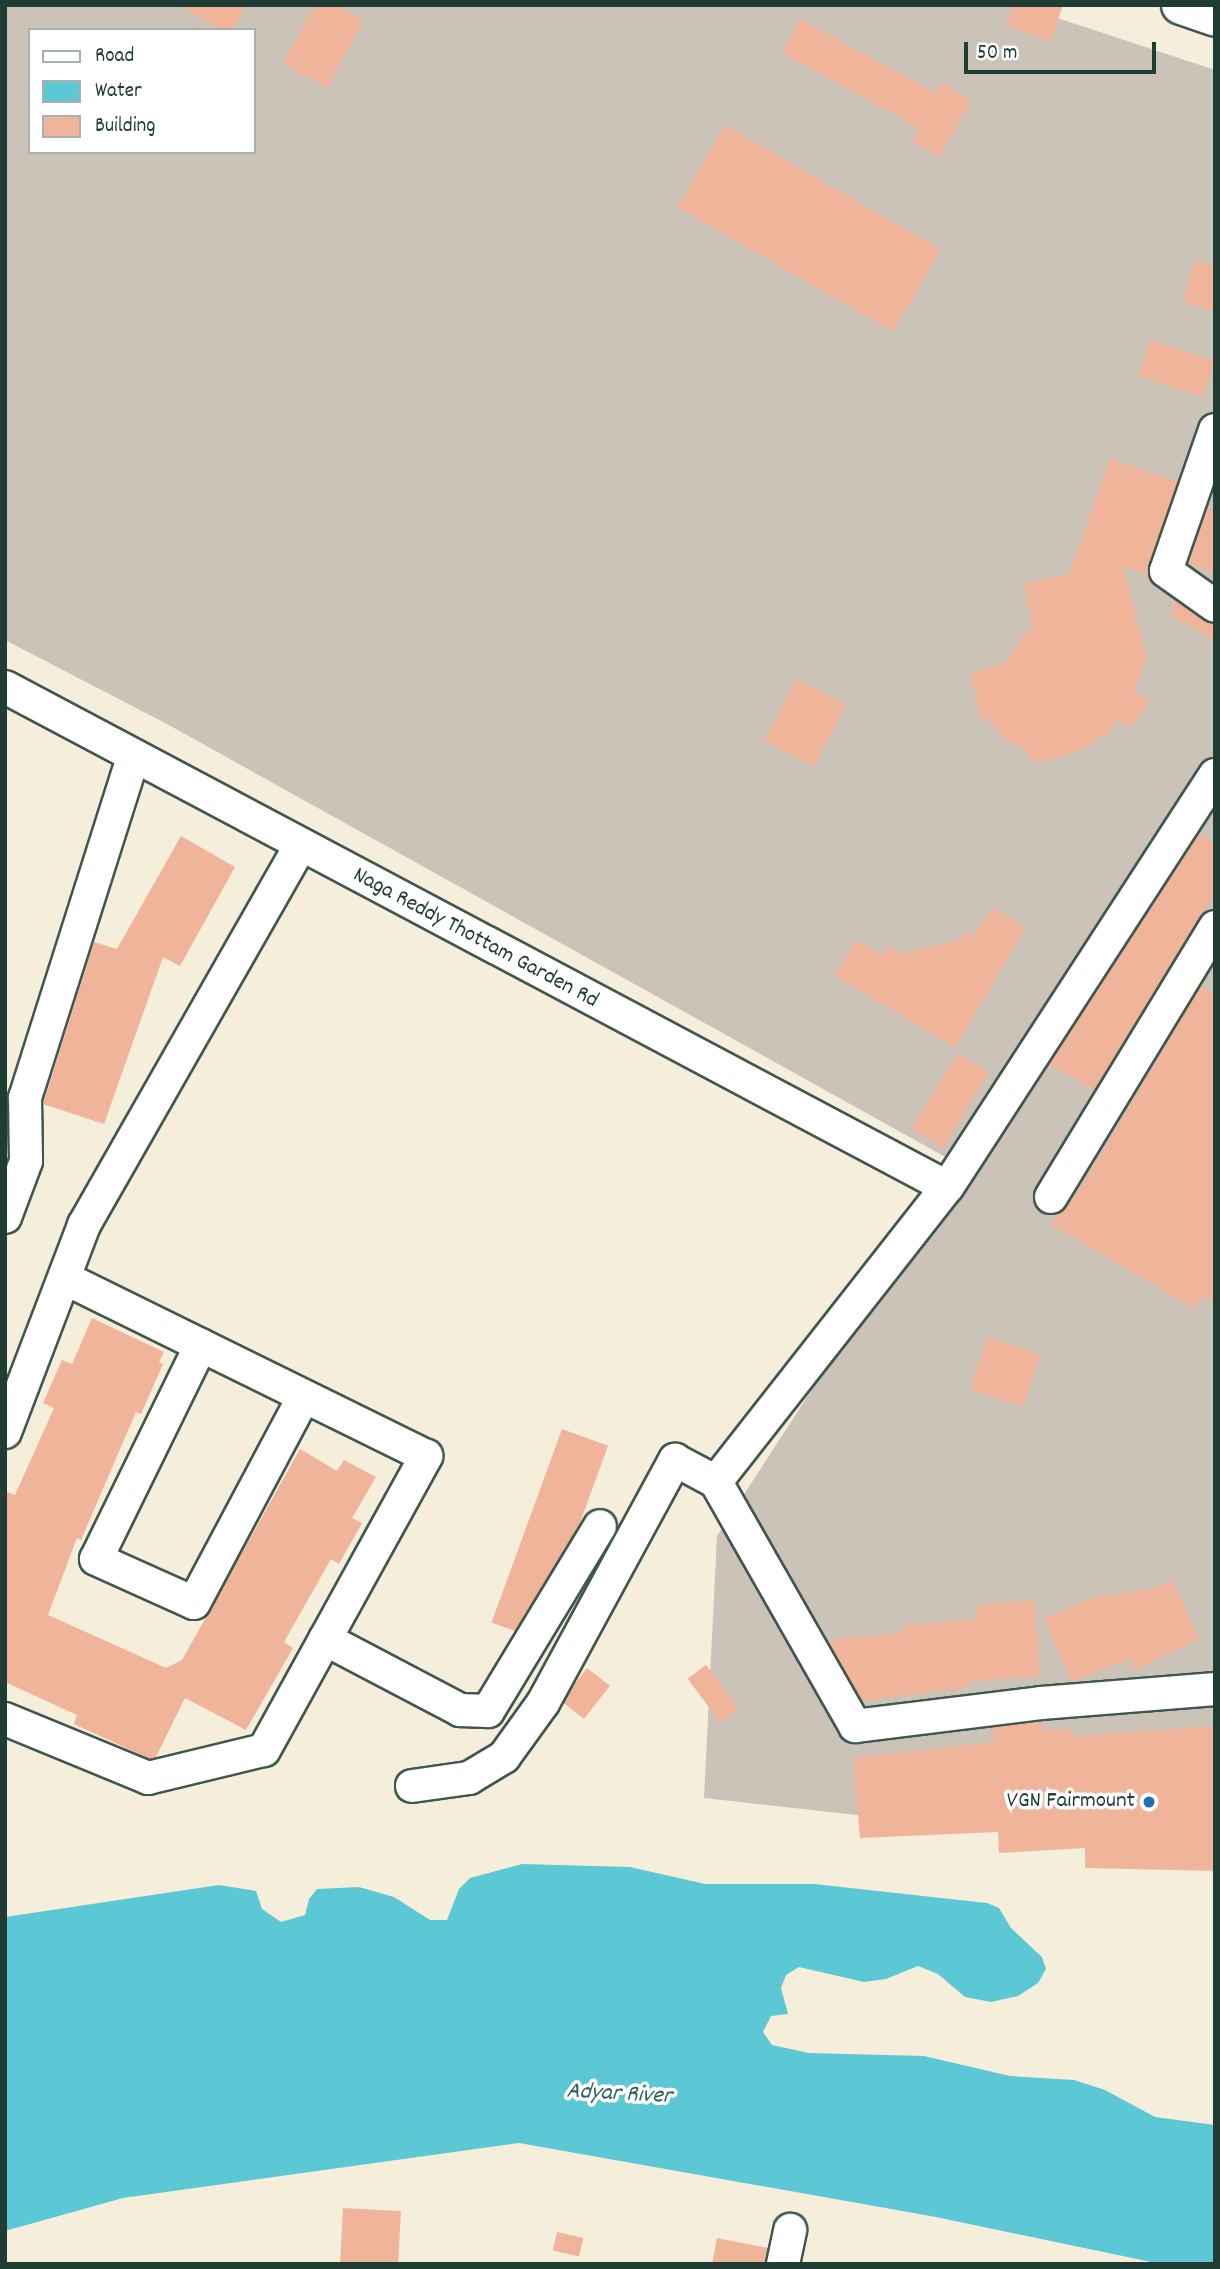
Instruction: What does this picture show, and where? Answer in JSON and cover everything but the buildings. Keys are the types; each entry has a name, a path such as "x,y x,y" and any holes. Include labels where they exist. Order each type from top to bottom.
{"main road":[{"path":"1181,5 1215,17"}],"street":[{"path":"1215,430 1166,571 1215,606"},
{"name":"Naga Reddy Thottam Garden Rd","path":"5,687 134,758 947,1187"},
{"path":"5,1217 26,1160 25,1098 134,758"},
{"path":"716,1482 947,1187 1205,810 1215,775"},
{"path":"5,1432 66,1279 84,1225 300,846"},
{"path":"1051,1197 1215,927"},
{"path":"5,1720 148,1778 264,1750 426,1456 66,1279"},
{"path":"201,1345 96,1559 194,1603 304,1396"},
{"path":"412,1786 469,1778 504,1757 556,1681 675,1460 716,1482 855,1726 1041,1703 1215,1689"},
{"path":"325,1639 460,1710 488,1711 600,1526"},
{"path":"783,2264 790,2230"}],"shaded area":[{"path":"5,5 1018,5 1215,70 1215,1855 704,1798 717,1536 958,1164 167,724 5,640"}],"water":[{"name":"Adyar River","path":"522,1864 630,1867 705,1884 814,1884 987,1903 999,1908 1011,1928 1042,1957 1046,1969 1038,1983 1018,1996 991,2002 965,1997 938,1974 918,1966 886,1979 864,1982 799,1967 786,1975 781,1988 788,2014 771,2016 763,2032 772,2045 809,2053 924,2056 1010,2076 1074,2080 1105,2090 1155,2117 1215,2125 1215,2264 1161,2264 936,2217 519,2143 123,2198 5,2231 5,1917 219,1885 256,1891 262,1909 281,1922 305,1915 309,1899 317,1889 359,1887 394,1897 430,1920 447,1920 459,1889 470,1878"}],"place":[{"name":"VGN Fairmount","path":"1149,1802"}]}
